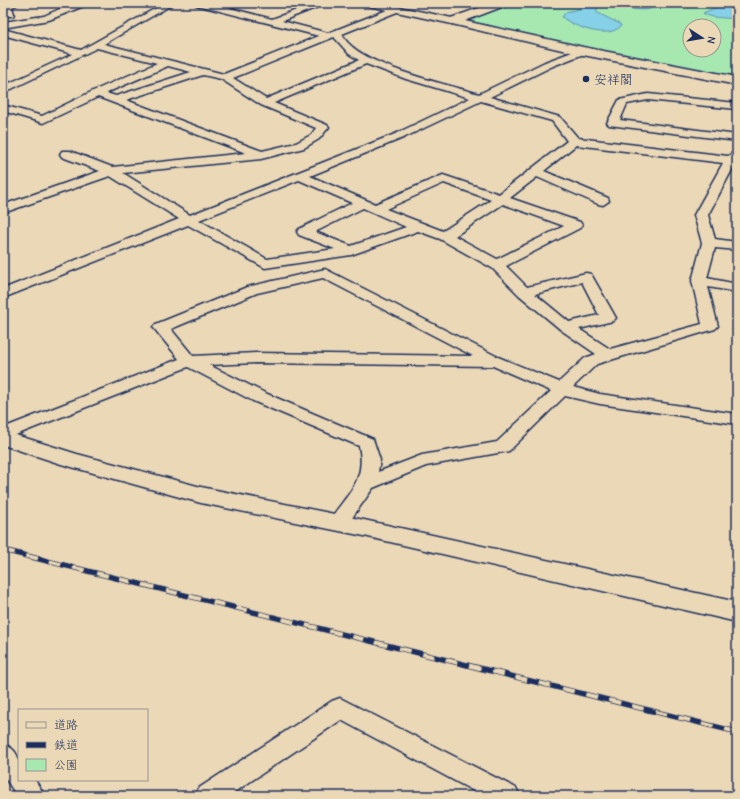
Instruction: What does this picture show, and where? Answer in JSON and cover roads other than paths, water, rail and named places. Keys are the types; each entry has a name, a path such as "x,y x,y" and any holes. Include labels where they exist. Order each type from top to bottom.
{"street":[{"path":"10,14 7,6 17,3"},
{"path":"3,24 46,18 73,6 87,3"},
{"path":"3,90 82,53 171,3"},
{"path":"199,3 334,34 352,52 367,60 410,77 556,119 564,131 574,141 735,159 701,215 708,243 699,281 710,326 591,361 503,447 422,461 366,484"},
{"path":"274,21 324,3"},
{"path":"368,3 583,51 737,81"},
{"path":"452,21 503,3"},
{"path":"407,11 425,4"},
{"path":"225,77 396,9"},
{"path":"3,32 82,53"},
{"path":"3,210 111,171 261,155 300,146 315,137 323,127 265,103 225,77 95,45"},
{"path":"3,294 400,136 549,64 583,51"},
{"path":"265,103 367,60"},
{"path":"3,108 43,120 97,93 166,63"},
{"path":"116,100 201,72"},
{"path":"97,93 261,155"},
{"path":"737,106 648,97 623,102 613,123 737,138"},
{"path":"445,236 500,200 574,141"},
{"path":"66,154 111,171 189,220 265,264 351,251 418,228"},
{"path":"536,172 603,201"},
{"path":"300,176 377,208 418,228 445,236 497,265 524,292 566,327 608,355"},
{"path":"377,208 443,179 575,225 497,265"},
{"path":"351,251 304,232 363,203"},
{"path":"708,243 737,246"},
{"path":"338,524 366,484 370,460 367,442 259,397 189,361 161,327 252,290 325,273 495,361 563,390 600,399 737,419"},
{"path":"524,292 586,277 608,318 566,327"},
{"path":"699,281 737,288"},
{"path":"3,434 189,361 256,358 495,361"},
{"path":"3,438 69,459 201,495 737,612"},
{"path":"208,796 340,708 507,796"},
{"path":"3,755 18,776"},
{"path":"21,781 32,796"}],"water":[{"path":"599,4 615,4 641,8 655,7 641,10 613,5 598,7 596,12 620,24 621,26 608,32 600,32 583,28 574,25 562,17 566,12"},
{"path":"724,4 737,6 737,20 715,17 703,13"}],"railway":[{"path":"3,550 737,732"}],"place":[{"name":"安祥閣","path":"586,79"}]}
